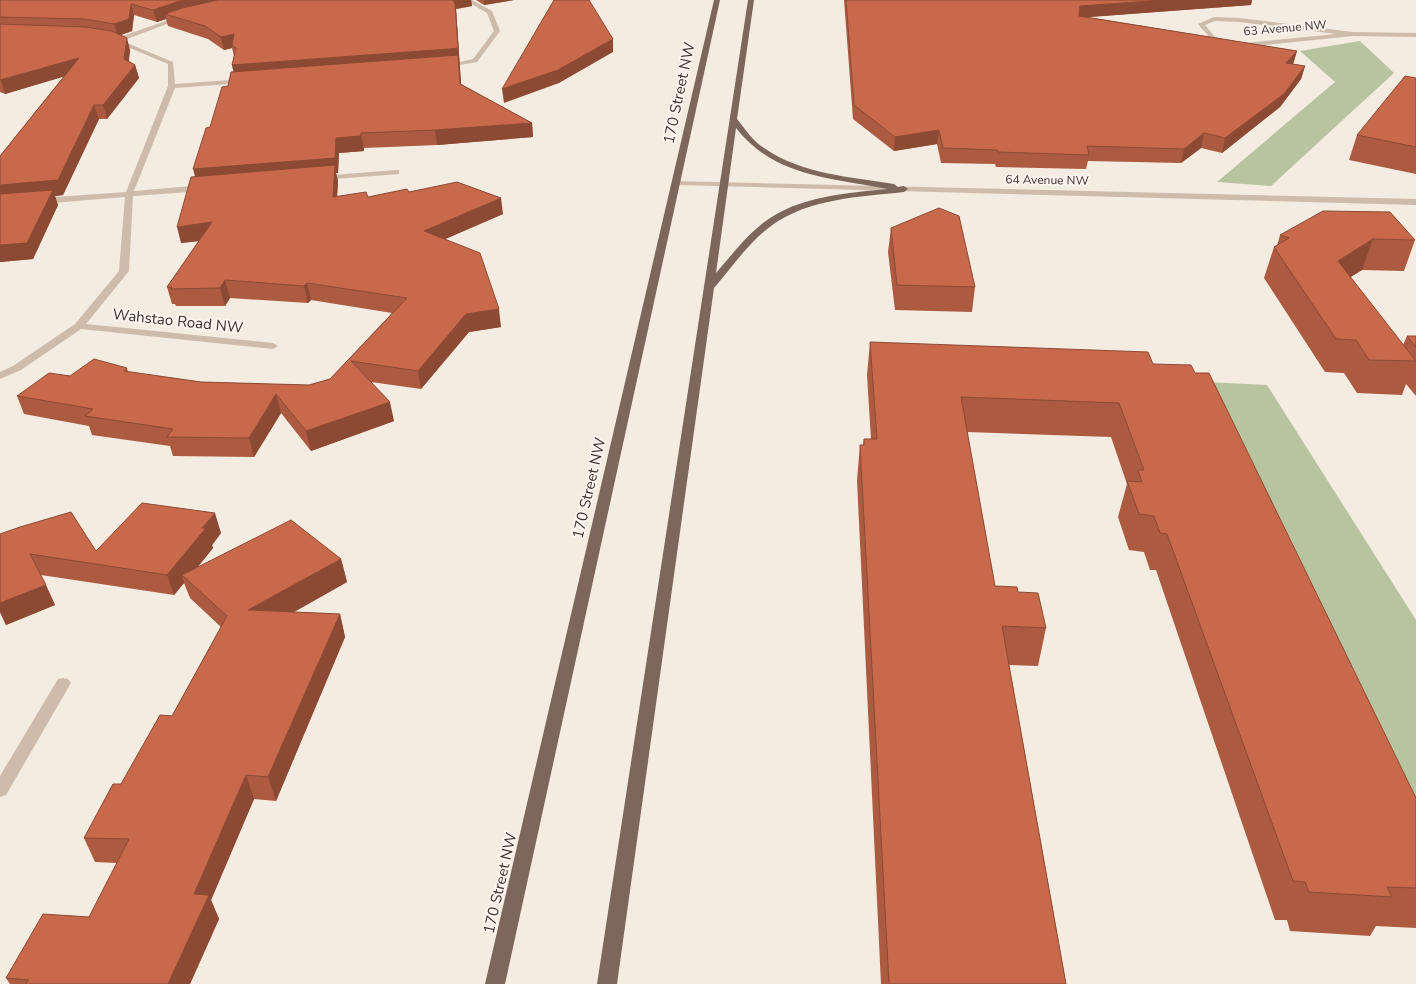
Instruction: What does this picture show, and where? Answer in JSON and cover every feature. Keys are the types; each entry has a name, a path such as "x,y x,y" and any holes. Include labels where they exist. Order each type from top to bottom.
{"main road":[{"name":"170 Street NW","path":"495,984 717,0"},
{"path":"608,984 751,0"},
{"path":"733,119 750,141 762,151 780,160 828,175 904,188"},
{"path":"710,286 756,234 776,218 798,208 824,201 904,188"}],"street":[{"path":"441,67 475,61 498,31 490,12 468,0"},
{"path":"118,40 191,15"},
{"name":"63 Avenue NW","path":"1353,34 1246,45 1214,38 1200,24 1214,19 1239,20 1353,34 1416,35"},
{"name":"Wahstao Road NW","path":"0,376 17,368 79,326 124,271 129,194 172,86 171,63 118,40 108,38"},
{"path":"172,86 252,80"},
{"path":"307,179 396,172"},
{"name":"64 Avenue NW","path":"677,183 1416,202"},
{"path":"30,202 218,187"},
{"name":"Wahstao Road NW","path":"79,326 273,346"},
{"path":"0,790 63,683"}],"green space":[{"path":"1360,41 1394,73 1271,186 1217,182 1335,82 1300,51"},
{"path":"1206,382 1267,385 1416,620 1416,828"}],"building":[{"path":"0,0 187,0 153,10 131,4 129,19 114,24 85,19 0,17"},
{"path":"218,0 453,0 455,3 458,48 232,65 236,48 232,45 234,34 221,37 205,26 165,14"},
{"path":"554,0 589,0 613,39 558,70 502,89"},
{"path":"846,0 1165,0 1080,6 1079,16 1297,51 1286,63 1305,66 1284,94 1225,138 1204,133 1184,149 1087,146 1089,155 943,148 939,130 895,137 854,105"},
{"path":"0,24 85,27 112,31 127,38 124,59 135,65 103,105 94,105 58,180 0,185 0,156 79,58 0,80"},
{"path":"458,55 460,84 532,123 361,133 361,136 336,138 335,158 193,169 206,128 210,127 222,87 228,86 231,72"},
{"path":"1405,76 1416,78 1416,147 1357,135"},
{"path":"335,165 333,197 366,192 368,197 407,189 409,192 457,182 501,198 424,231 480,253 499,309 466,314 418,371 351,361 390,402 306,431 276,394 249,438 167,437 173,429 85,416 93,409 17,396 49,373 70,376 94,359 127,368 124,371 201,382 309,385 330,379 407,298 307,283 304,286 225,280 220,288 171,289 172,287 167,287 212,222 177,227 191,177"},
{"path":"53,190 27,243 0,245 0,194"},
{"path":"939,208 959,216 975,287 897,285 891,228"},
{"path":"1323,211 1390,212 1415,240 1373,239 1338,261 1416,361 1369,360 1356,340 1336,339 1274,247 1289,238 1280,235"},
{"path":"1407,336 1416,336 1416,347"},
{"path":"870,342 1148,352 1153,364 1191,365 1195,373 1209,373 1416,798 1416,888 1387,887 1392,897 1309,892 1305,882 1293,881 1167,534 1160,533 1154,516 1139,514 1127,481 1142,482 1138,470 1144,470 1119,403 961,397 995,586 1017,587 1018,592 1038,593 1046,628 1002,626 1066,984 889,984 860,445 864,445 864,439 877,439"},
{"path":"142,503 215,513 202,528 206,528 167,575 30,554 46,585 0,603 0,534 71,512 96,551"},
{"path":"291,520 341,559 248,610 340,614 268,777 246,775 194,894 209,895 168,984 25,984 29,980 6,978 43,914 89,917 129,839 84,838 113,784 121,784 160,715 172,716 227,616 182,575"}]}
